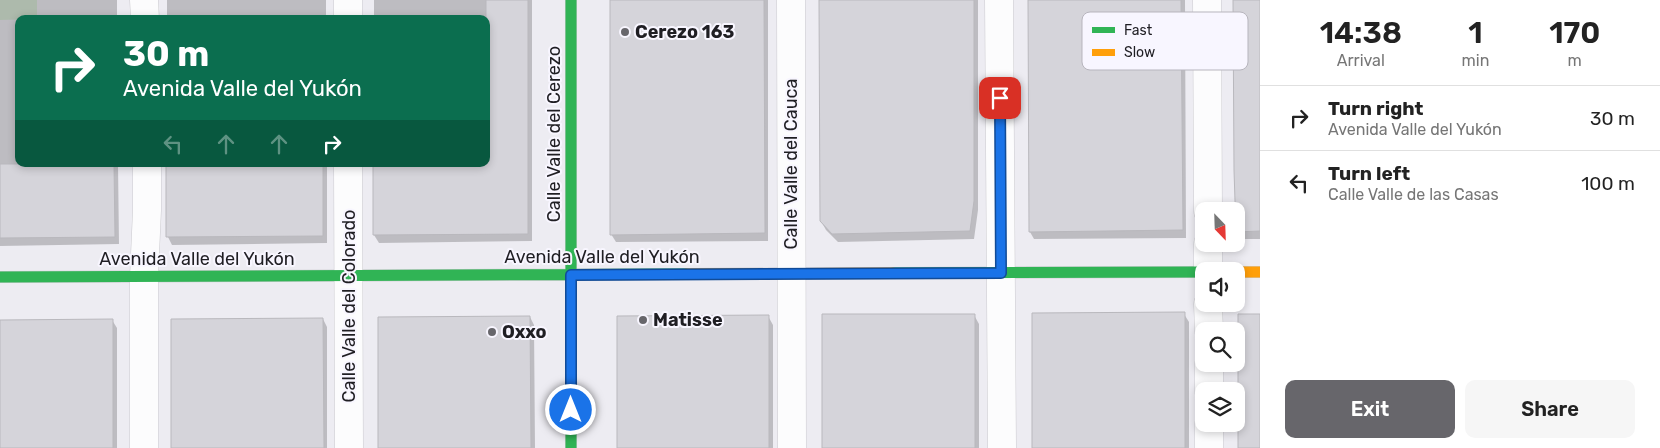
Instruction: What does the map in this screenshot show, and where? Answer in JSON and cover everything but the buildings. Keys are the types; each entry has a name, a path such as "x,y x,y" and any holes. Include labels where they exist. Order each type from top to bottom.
{"street":[{"path":"144,0 145,15"},
{"path":"348,0 348,15"},
{"name":"Calle Valle del Cerezo","path":"571,0 571,448"},
{"name":"Calle Valle del Cauca","path":"791,0 792,448"},
{"path":"999,0 1002,448"},
{"path":"1207,70 1208,202"},
{"path":"144,448 146,167"},
{"name":"Calle Valle del Colorado","path":"348,167 349,448"},
{"name":"Avenida Valle del Yukón","path":"0,277 1195,272"},
{"path":"1245,272 1260,272"},
{"path":"1209,432 1209,448"}],"green space":[{"path":"0,0 37,0 37,15 15,15 15,20 0,20"}],"traffic: fast":[{"path":"571,0 571,448"},
{"path":"893,273 1195,272"},
{"path":"0,277 686,274"}],"traffic: slow":[{"path":"1245,272 1260,272"},
{"path":"686,274 893,273"}],"place":[{"name":"Cerezo 163","path":"625,32"},
{"name":"Matisse","path":"643,320"},
{"name":"Oxxo","path":"492,332"}],"route":[{"path":"571,410 571,275 1001,273 1000,98"}]}
